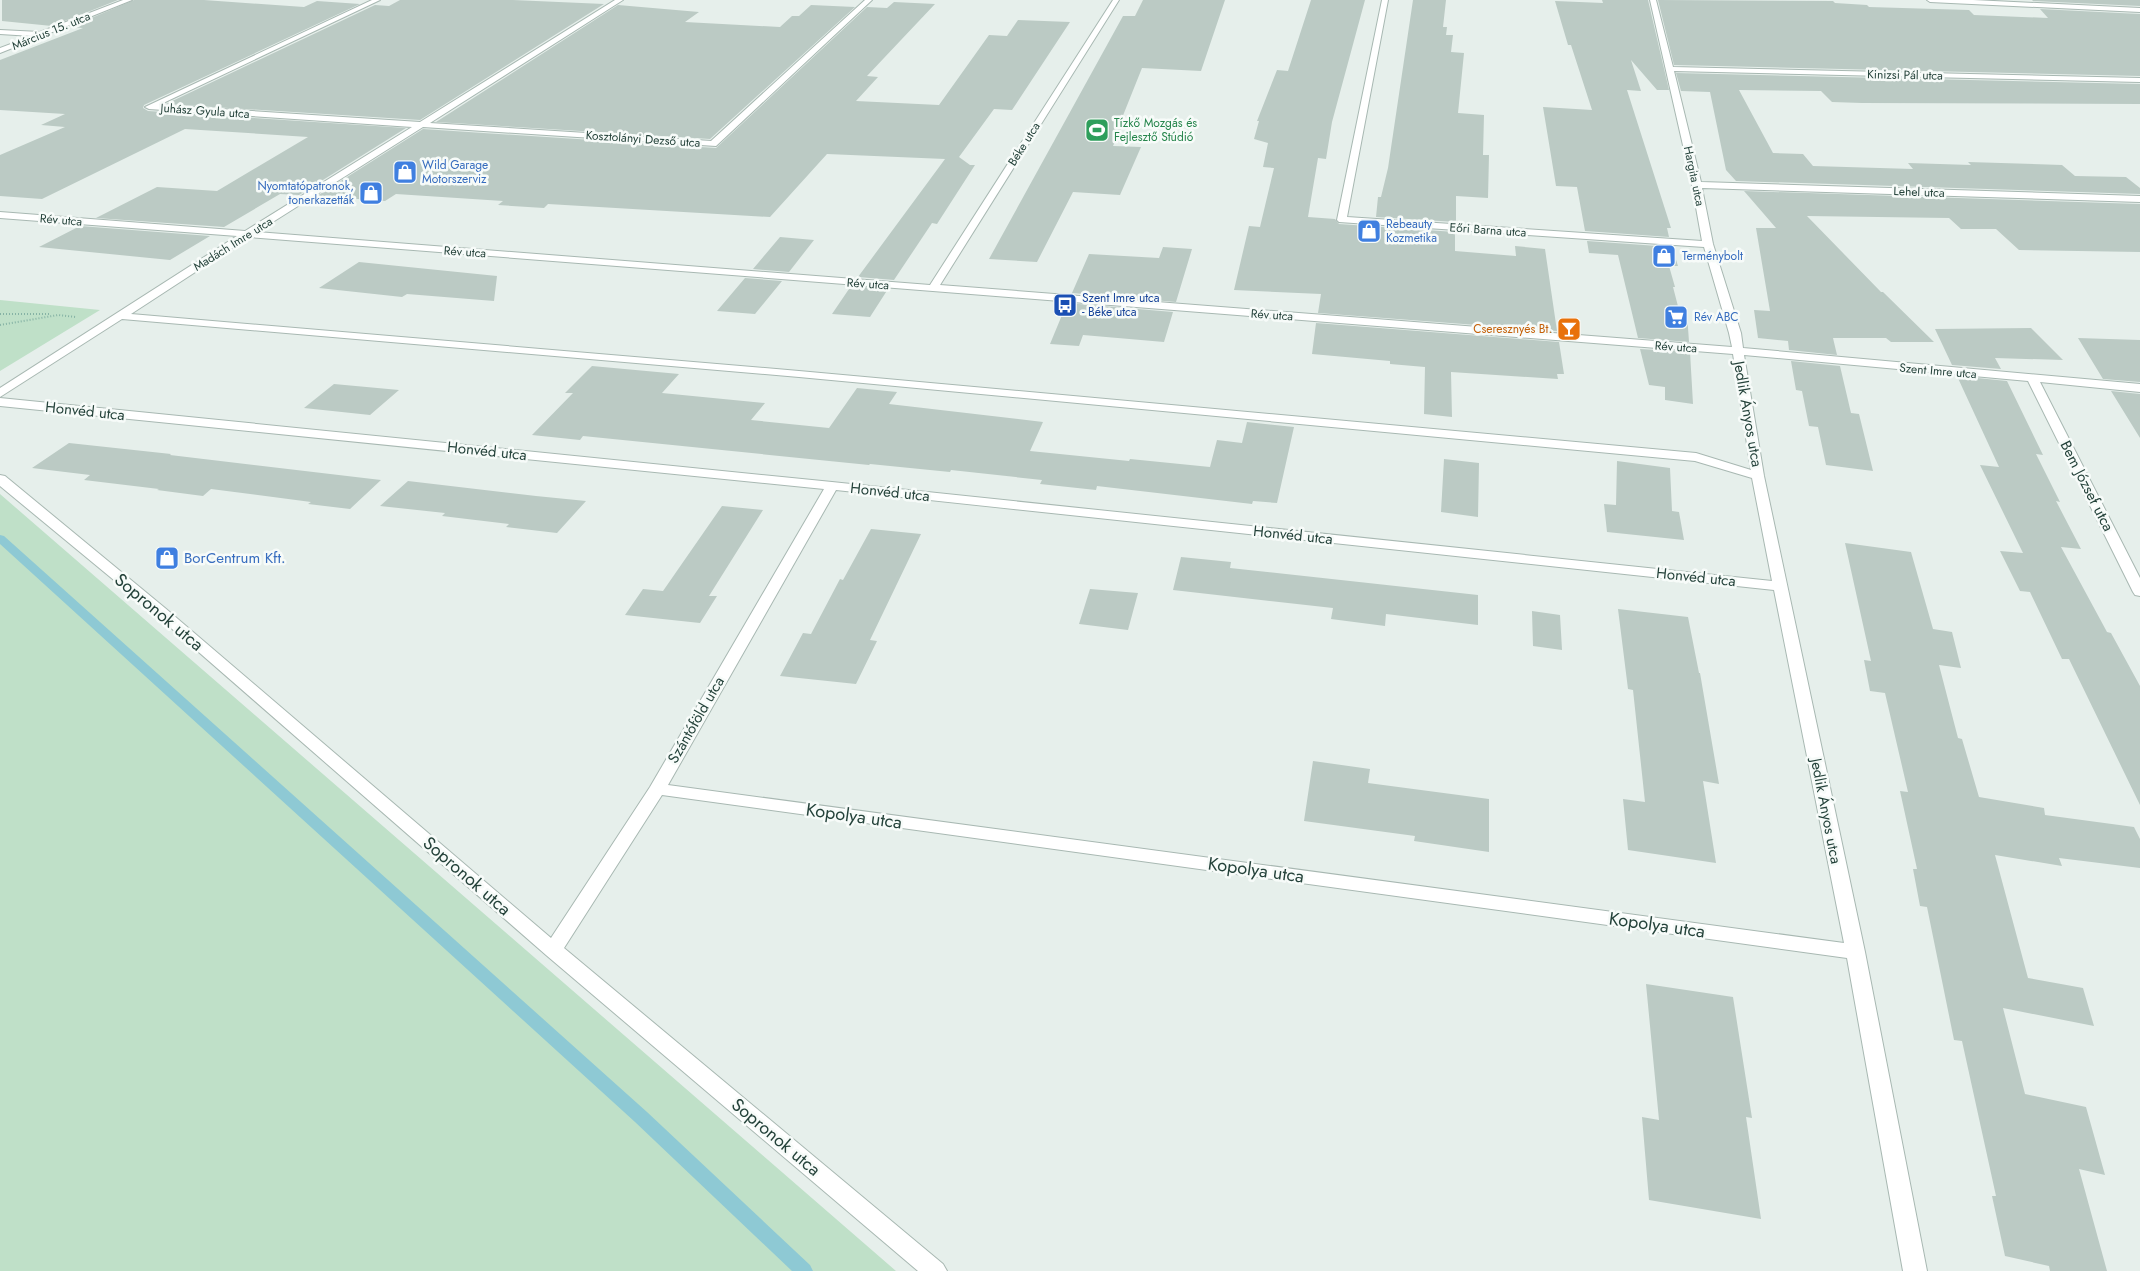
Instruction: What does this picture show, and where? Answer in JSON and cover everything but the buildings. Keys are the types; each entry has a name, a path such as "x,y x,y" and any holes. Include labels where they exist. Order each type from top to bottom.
{"street":[{"name":"Március 15. utca","path":"0,51 129,0"},
{"name":"Juhász Gyula utca","path":"377,0 149,107 422,124"},
{"name":"Madách Imre utca","path":"0,393 246,235 620,0"},
{"name":"Kosztolányi Dezső utca","path":"422,124 713,144 869,0"},
{"name":"Béke utca","path":"932,289 1116,0"},
{"name":"Eőri Barna utca","path":"1385,0 1342,220 1708,244"},
{"name":"Hargita utca","path":"1653,0 1697,185 1708,244 1735,333 1737,351"},
{"path":"1930,0 2140,10"},
{"path":"0,32 42,34"},
{"name":"Kinizsi Pál utca","path":"1670,69 2140,80"},
{"name":"Lehel utca","path":"1697,185 2140,199"},
{"name":"Rév utca","path":"0,215 1737,351"},
{"path":"117,318 799,374 1696,457 1758,476"},
{"name":"Szent Imre utca","path":"1737,351 2033,380 2140,388"},
{"name":"Jedlik Ányos utca","path":"1737,351 1758,476 1855,952 1915,1271"},
{"name":"Bem József utca","path":"2033,380 2140,592"},
{"name":"Honvéd utca","path":"0,402 832,486 1780,586"},
{"name":"Sopronok utca","path":"0,479 160,612 553,950 935,1271"},
{"name":"Szántóföld utca","path":"553,950 657,789 832,486"},
{"name":"Kopolya utca","path":"657,789 1855,952"}],"path":[{"path":"0,314 117,318"},
{"path":"0,324 58,315"}],"green space":[{"path":"0,300 100,310 0,371"},
{"path":"0,494 896,1271 0,1271"}],"waterway":[{"path":"0,538 641,1117 804,1271"}],"place":[{"name":"Tízkő Mozgás és Fejlesztő Stúdió","path":"1097,130"},
{"name":"Wild Garage Motorszerviz","path":"405,172"},
{"name":"Nyomtatópatronok, tonerkazetták","path":"371,193"},
{"name":"Rebeauty Kozmetika","path":"1369,231"},
{"name":"Terménybolt","path":"1664,256"},
{"name":"Szent Imre utca - Béke utca","path":"1065,305"},
{"name":"Rév ABC","path":"1676,317"},
{"name":"Cseresznyés Bt.","path":"1569,329"},
{"name":"BorCentrum Kft.","path":"167,558"}]}
